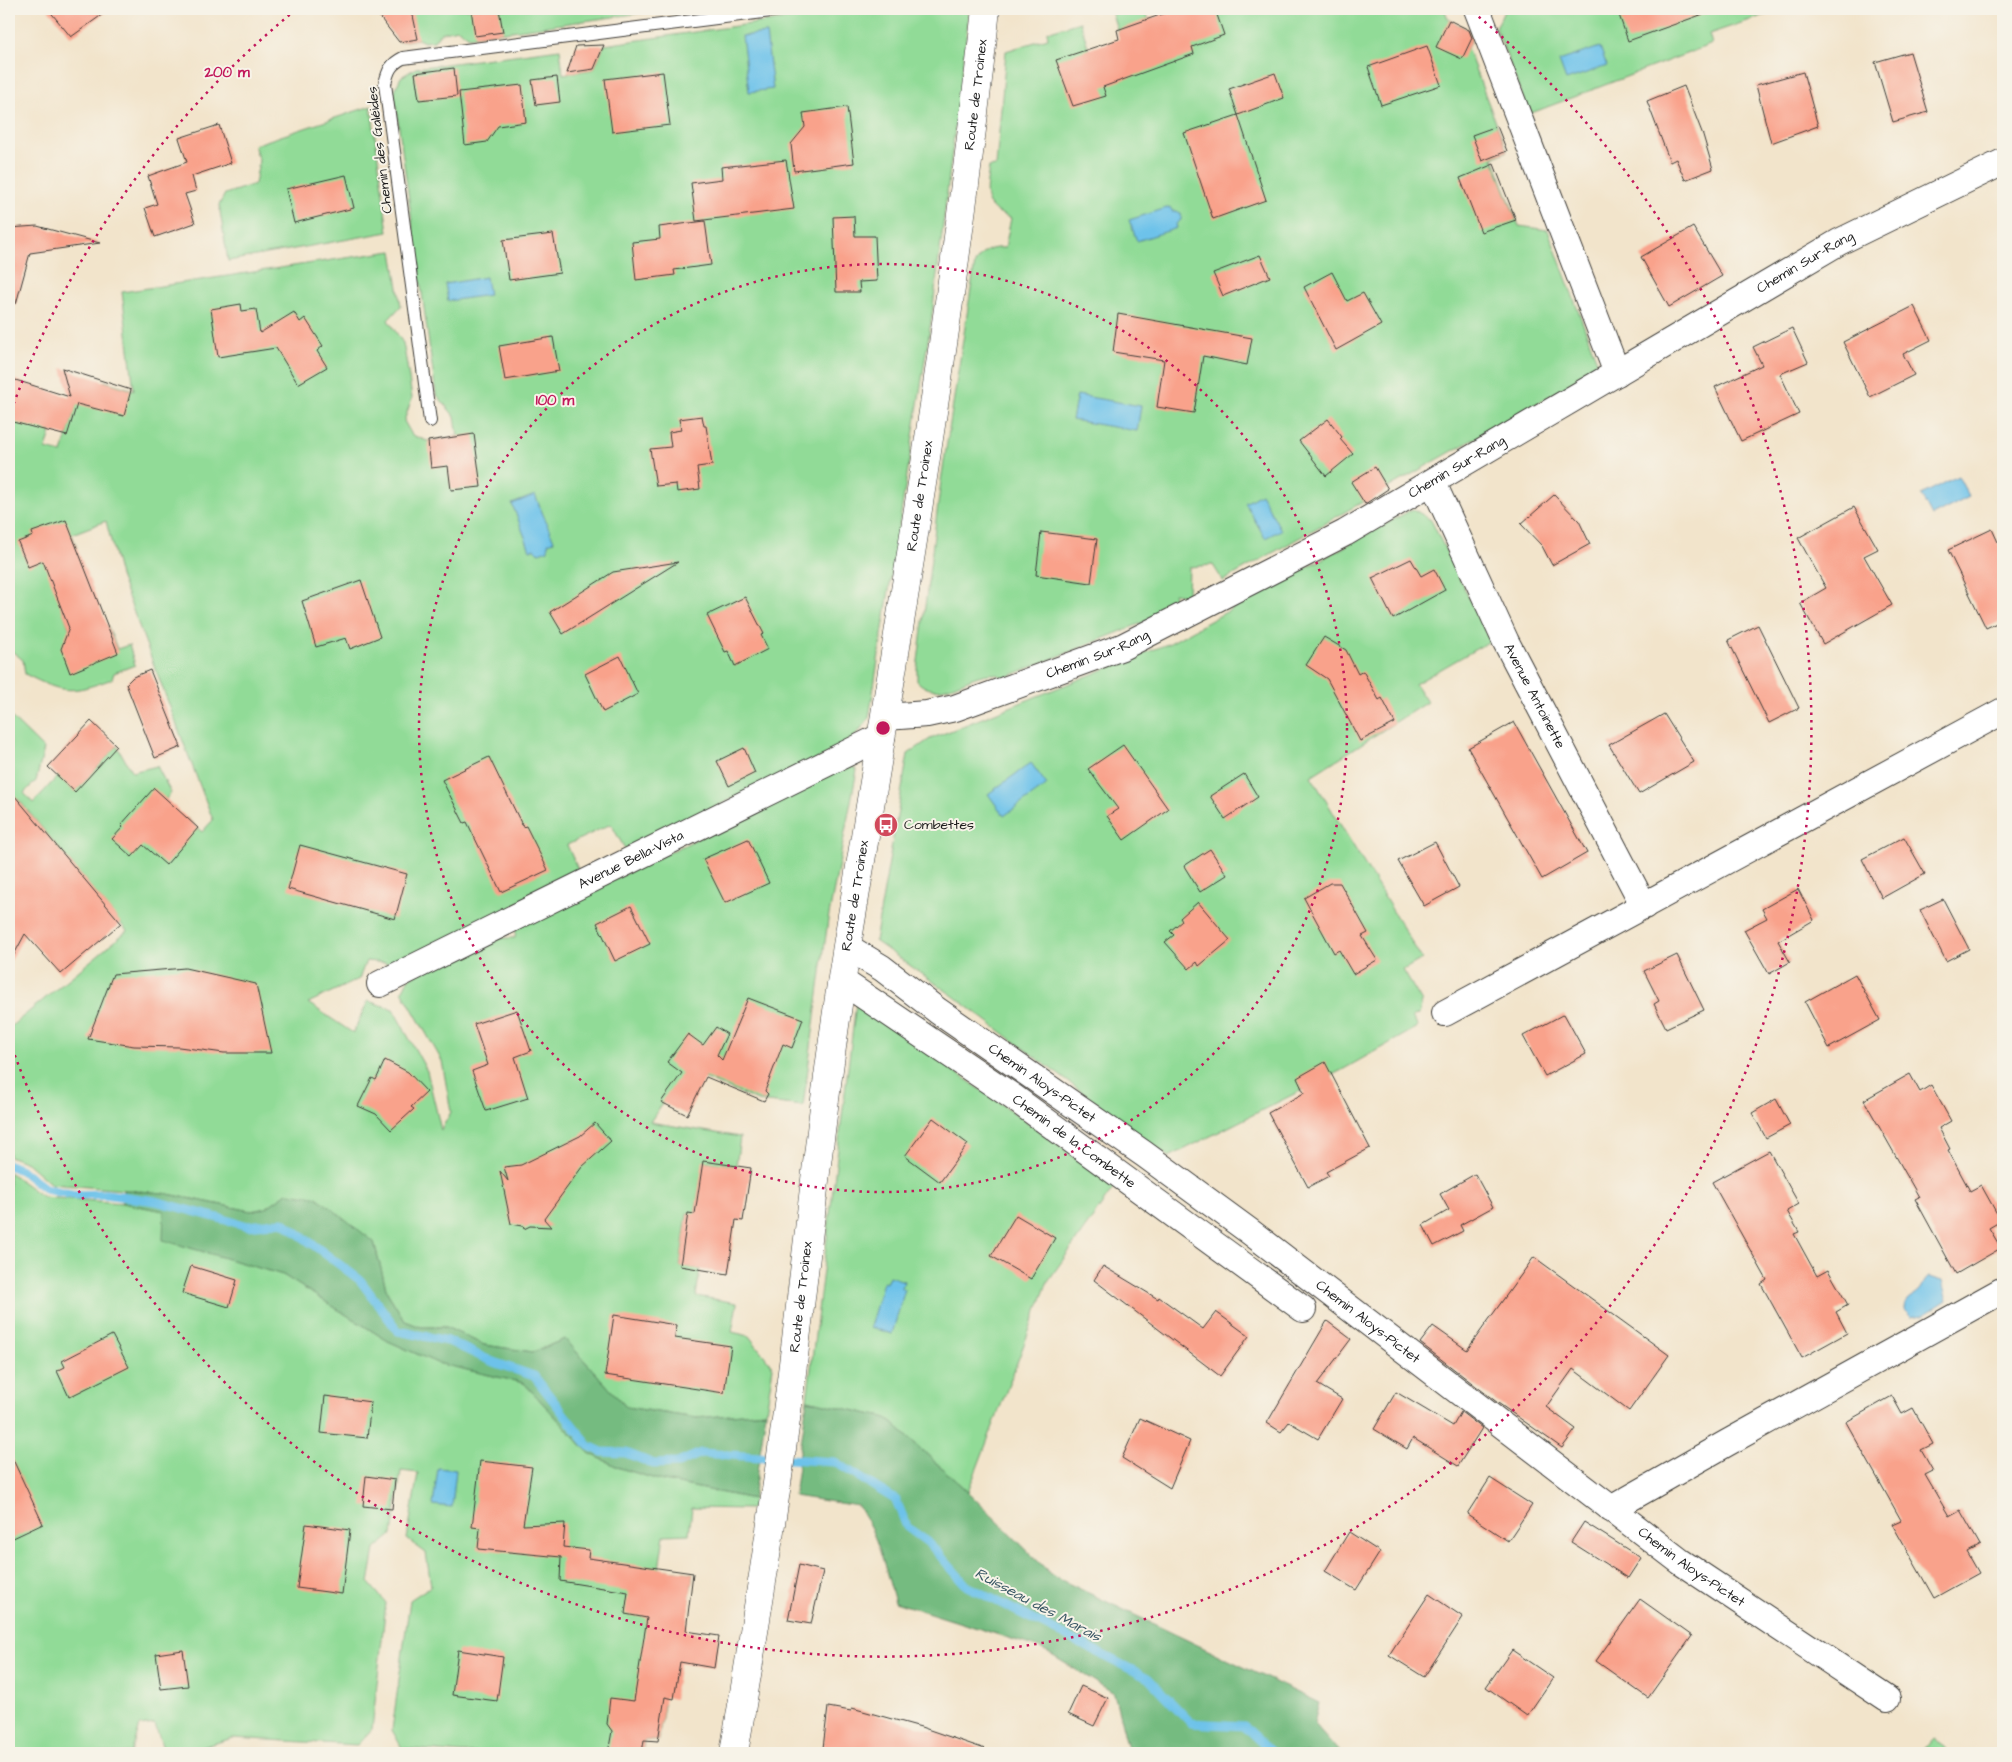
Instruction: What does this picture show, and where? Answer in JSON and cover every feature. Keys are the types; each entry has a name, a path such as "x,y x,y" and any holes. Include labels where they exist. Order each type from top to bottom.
{"street":[{"name":"Route de Troinex","path":"734,1753 774,1510 842,980 884,727 956,261 986,9"},
{"path":"1477,9 1617,373"},
{"name":"Chemin Sur-Rang","path":"884,727 954,708 1122,647 1346,533 1839,242 2003,162"},
{"name":"Avenue Antoinette","path":"1433,483 1506,642 1644,906"},
{"path":"1445,1014 2003,711"},
{"name":"Avenue Bella-Vista","path":"380,984 884,727"},
{"name":"Chemin Aloys-Pictet","path":"847,947 890,974 938,1011 1144,1154 1234,1220 1611,1509 1757,1615 1816,1651 1886,1699"},
{"name":"Chemin de la Combette","path":"842,980 1013,1097 1303,1309"},
{"path":"1611,1509 1727,1442 2003,1290"}],"lane":[{"name":"Chemin des Galéides","path":"430,421 385,84 387,71 394,63 403,58 786,9"}],"green space":[{"path":"375,9 670,9 469,37 458,29 440,33 434,41 424,42 418,39 399,42"},
{"path":"855,9 963,9 969,14 932,315 869,718 849,744 625,849 611,824 567,845 580,874 397,964 366,961 359,979 308,1003 353,1033 368,1001 393,1009 427,1071 441,1130 451,1112 442,1061 402,991 409,978 488,938 515,938 516,928 849,764 857,770 828,920 803,1106 758,1101 685,1070 650,1122 740,1137 736,1166 704,1161 695,1214 687,1213 680,1266 700,1269 696,1296 737,1303 732,1332 749,1336 773,1367 766,1412 696,1418 626,1407 565,1339 533,1352 484,1345 446,1327 421,1327 405,1321 387,1292 374,1242 287,1193 266,1208 251,1211 163,1193 51,1184 27,1163 9,1156 9,1028 127,931 18,799 9,808 9,715 44,749 36,781 24,793 33,803 58,776 75,792 117,746 132,772 157,766 171,793 158,809 179,827 187,818 202,832 213,820 120,576 106,521 72,534 77,548 45,560 69,628 76,639 108,626 117,649 129,645 135,665 114,673 112,679 87,687 68,690 49,685 25,674 23,660 9,649 9,412 51,432 46,449 62,453 77,402 97,409 104,381 134,390 122,292 392,251 401,306 388,320 403,343 412,398 404,421 412,435 427,441 458,436 455,417 436,394 394,92 401,77 416,68 560,49 563,74 594,69 604,45"},
{"path":"1117,9 1145,9 1164,63 1184,25 1179,9 1444,9 1449,20 1475,33 1467,48 1507,151 1493,158 1519,226 1548,230 1597,361 1594,371 1223,581 1213,565 1189,567 1188,596 1174,593 1172,611 1004,678 995,674 989,674 942,689 925,687 917,681 917,669 941,481 975,263 987,251 995,248 1005,248 1011,218 1001,214 990,205 986,193 989,167 996,166 1006,51 1048,38 1047,32 1080,22 1090,53 1132,75 1111,11"},
{"path":"1505,9 1783,9 1709,34 1712,44 1529,114 1496,28"},
{"path":"371,106 388,232 228,261 219,205 225,194 255,184 259,160 254,145"},
{"path":"1413,509 1431,520 1490,641 1415,684 1427,702 1311,776 1422,959 1403,970 1422,1002 1419,1014 1412,1017 1418,1027 1342,1070 1169,1157 952,995 875,941 908,754 930,739 1170,643"},
{"path":"856,1003 1023,1119 1115,1186 1048,1281 968,1492 887,1418 807,1400"},
{"path":"9,1172 43,1197 122,1203 165,1211 164,1240 283,1275 388,1341 437,1363 524,1383 589,1453 620,1468 659,1480 753,1499 752,1509 692,1508 689,1534 664,1535 659,1569 693,1573 680,1662 642,1656 664,1705 658,1741 644,1740 642,1753 461,1753 402,1748 392,1730 410,1600 431,1586 426,1553 407,1539 418,1473 401,1471 392,1535 375,1549 369,1583 386,1603 372,1729 357,1745 233,1738 198,1748 164,1752 155,1724 140,1726 131,1753 9,1753"},
{"path":"123,1190 163,1193 251,1211 266,1208 287,1193 317,1197 374,1242 387,1292 405,1321 421,1327 446,1327 484,1345 533,1352 565,1339 626,1407 696,1418 766,1412 753,1499 659,1480 620,1468 589,1453 524,1383 437,1363 388,1341 283,1275 163,1240 164,1211 122,1203"},
{"path":"807,1400 887,1418 968,1492 1053,1576 1319,1703 1314,1723 1340,1753 1129,1753 1114,1693 1040,1648 895,1602 876,1540 858,1506 794,1496"},
{"path":"1932,1739 1951,1753 1920,1753"}],"water":[{"path":"766,33 773,89 749,92 742,36"},
{"path":"1600,47 1607,66 1566,80 1559,61"},
{"path":"1170,207 1172,211 1177,211 1181,214 1181,220 1176,224 1177,228 1137,241 1129,220"},
{"path":"486,277 489,295 448,301 445,284"},
{"path":"1077,395 1141,406 1137,431 1072,420"},
{"path":"1958,476 1969,497 1932,516 1921,495"},
{"path":"1261,494 1281,530 1265,538 1245,503"},
{"path":"535,495 554,541 548,543 548,550 539,553 534,549 530,550 512,504"},
{"path":"1031,763 1047,785 1004,816 988,794"},
{"path":"889,1276 904,1281 902,1288 905,1289 892,1334 870,1327 883,1282 886,1283"},
{"path":"1929,1277 1942,1281 1947,1300 1924,1315 1911,1317 1904,1310 1905,1303 1919,1291"},
{"path":"438,1468 456,1470 452,1507 433,1505"}],"building":[{"path":"48,9 110,9 71,37"},
{"path":"471,9 499,9 503,32 475,36"},
{"path":"1177,9 1215,9 1224,35 1192,47 1194,54 1103,87 1106,96 1073,106 1056,60 1119,39 1117,30"},
{"path":"1617,9 1708,9 1709,12 1628,41"},
{"path":"412,11 418,39 399,42 378,15"},
{"path":"1449,20 1469,30 1472,38 1462,59 1436,47"},
{"path":"604,45 594,69 567,73 576,46"},
{"path":"1427,46 1441,85 1381,105 1368,67"},
{"path":"1910,52 1928,112 1893,122 1875,62"},
{"path":"454,68 457,96 419,100 415,73"},
{"path":"663,72 670,125 612,132 605,79"},
{"path":"1803,72 1818,126 1771,143 1756,85"},
{"path":"1275,73 1284,98 1238,115 1229,89"},
{"path":"557,77 560,102 536,105 532,80"},
{"path":"522,85 526,122 498,126 487,142 465,145 459,92"},
{"path":"1684,86 1703,135 1713,169 1685,180 1676,159 1670,162 1647,101"},
{"path":"847,107 854,163 794,171 791,144 805,127 803,113"},
{"path":"1238,115 1266,200 1213,219 1184,133"},
{"path":"219,125 231,163 192,176 196,191 185,194 195,223 155,237 145,208 157,204 148,176 187,162 179,138"},
{"path":"1497,126 1507,151 1482,161 1472,135"},
{"path":"786,160 794,209 696,221 691,183 722,179 721,167"},
{"path":"1494,164 1516,220 1481,232 1460,178"},
{"path":"346,175 354,208 294,223 286,189"},
{"path":"854,216 855,236 875,236 877,281 859,282 860,292 836,292 833,217"},
{"path":"705,221 711,265 674,270 675,275 636,280 632,242 660,239 659,227"},
{"path":"37,226 100,243 30,253 16,304 9,303 9,228"},
{"path":"1693,227 1722,276 1669,307 1641,257"},
{"path":"553,234 560,273 509,280 503,240"},
{"path":"1260,255 1270,277 1223,296 1213,273"},
{"path":"1332,272 1347,301 1363,293 1381,325 1336,350 1304,287"},
{"path":"241,304 242,311 256,309 260,333 294,312 300,322 305,318 323,346 317,351 327,367 298,384 276,348 218,357 211,309"},
{"path":"1914,306 1931,340 1903,354 1914,375 1870,397 1843,342"},
{"path":"1118,314 1252,338 1247,365 1203,356 1194,413 1157,407 1164,360 1113,352"},
{"path":"1792,328 1808,362 1780,374 1799,414 1741,441 1715,387 1762,365 1753,347"},
{"path":"553,337 559,371 505,380 499,346"},
{"path":"62,368 131,390 124,416 77,404 67,436 9,421 9,378 70,397"},
{"path":"702,416 704,426 706,426 712,465 697,467 700,489 677,492 676,484 656,486 650,449 671,447 669,432 681,430 679,419"},
{"path":"1328,419 1342,437 1340,439 1353,454 1326,476 1299,441"},
{"path":"474,434 481,487 451,490 448,466 431,468 428,441"},
{"path":"1375,467 1388,489 1365,504 1351,482"},
{"path":"1554,495 1579,521 1590,544 1552,565 1542,546 1521,524"},
{"path":"1854,507 1878,549 1864,556 1892,605 1823,644 1800,603 1826,588 1798,538"},
{"path":"66,520 118,653 70,673 61,649 69,628 43,561 28,567 18,542 33,536 32,532"},
{"path":"1992,529 2003,553 2003,620 1986,628 1948,550"},
{"path":"1041,532 1097,539 1091,583 1036,575"},
{"path":"1411,559 1421,576 1434,569 1445,590 1393,619 1372,578"},
{"path":"678,562 563,634 550,612 613,572"},
{"path":"361,580 380,637 350,649 346,638 316,647 302,601"},
{"path":"745,597 764,634 761,635 768,649 735,666 728,651 725,652 707,615"},
{"path":"1758,625 1799,708 1769,723 1728,640"},
{"path":"1324,637 1346,650 1358,674 1363,671 1379,700 1382,698 1395,723 1360,741 1327,679 1306,665"},
{"path":"620,656 638,694 603,712 585,674"},
{"path":"150,670 181,747 155,758 126,684 133,677"},
{"path":"1664,714 1694,762 1639,794 1609,745"},
{"path":"91,721 117,746 75,792 48,767"},
{"path":"1514,722 1587,853 1542,879 1468,748"},
{"path":"1123,745 1168,809 1124,840 1107,816 1118,809 1088,769"},
{"path":"744,748 755,773 729,786 717,761"},
{"path":"489,757 523,827 526,826 548,870 501,892 467,822 464,823 442,780"},
{"path":"1244,774 1258,797 1225,819 1210,796"},
{"path":"154,788 198,828 166,865 143,845 132,857 112,839 123,827 121,825"},
{"path":"9,789 121,923 61,974 25,934 9,964"},
{"path":"1904,837 1925,874 1882,898 1862,859"},
{"path":"748,839 769,883 725,903 703,859"},
{"path":"1435,842 1459,887 1424,906 1398,861"},
{"path":"300,845 407,874 395,919 288,889"},
{"path":"1210,849 1227,875 1200,892 1184,866"},
{"path":"1330,883 1340,883 1368,933 1362,936 1377,960 1353,974 1339,950 1334,953 1304,898"},
{"path":"1798,889 1814,920 1778,941 1790,962 1769,974 1744,930 1767,918 1762,909"},
{"path":"1943,899 1969,949 1946,961 1920,910"},
{"path":"1198,902 1230,940 1199,966 1197,962 1189,969 1165,942 1174,935 1170,931 1182,921 1180,918"},
{"path":"631,906 650,944 615,961 597,923"},
{"path":"1677,955 1704,1010 1666,1028 1654,1004 1659,1001 1644,971"},
{"path":"185,968 256,984 271,1053 224,1053 179,1047 134,1046 88,1039 113,974"},
{"path":"1855,974 1880,1020 1829,1048 1805,1002"},
{"path":"748,998 803,1019 792,1048 783,1044 765,1091 768,1094 764,1101 706,1077 687,1115 661,1102 682,1073 667,1062 688,1034 703,1045 716,1027 727,1034 717,1055 722,1060"},
{"path":"517,1010 531,1051 515,1057 528,1098 486,1111 472,1071 488,1065 474,1024"},
{"path":"1564,1014 1586,1054 1545,1076 1523,1036"},
{"path":"385,1060 408,1072 427,1092 411,1107 414,1109 391,1130 376,1114 358,1106 372,1078 376,1080"},
{"path":"1325,1062 1370,1148 1326,1172 1329,1176 1308,1187 1268,1113 1304,1093 1297,1078"},
{"path":"1910,1074 1920,1092 1931,1085 1951,1121 1939,1128 1950,1149 1948,1150 1970,1191 1981,1185 2001,1221 1989,1228 2001,1248 1956,1274 1915,1199 1919,1197 1864,1100"},
{"path":"1776,1099 1790,1125 1766,1138 1752,1113"},
{"path":"933,1118 968,1144 940,1182 905,1156"},
{"path":"595,1123 611,1141 582,1167 544,1219 551,1227 530,1226 524,1229 523,1226 511,1224 500,1171 508,1181 504,1167 521,1165 580,1136"},
{"path":"1769,1151 1799,1204 1787,1211 1799,1232 1794,1234 1817,1276 1828,1270 1848,1305 1836,1312 1847,1333 1802,1358 1761,1284 1767,1280 1712,1182"},
{"path":"703,1161 751,1168 743,1221 736,1220 728,1274 680,1266 688,1213 695,1214"},
{"path":"1475,1174 1493,1207 1460,1225 1463,1231 1434,1246 1423,1225 1449,1210 1440,1194"},
{"path":"1016,1215 1055,1238 1031,1279 991,1256"},
{"path":"1534,1257 1669,1355 1629,1411 1573,1369 1546,1407 1576,1429 1562,1448 1498,1403 1420,1343 1433,1326 1467,1350"},
{"path":"191,1266 237,1280 229,1307 182,1293"},
{"path":"1103,1266 1158,1299 1159,1297 1203,1329 1216,1312 1249,1336 1220,1376 1094,1280"},
{"path":"614,1315 676,1325 675,1338 731,1346 724,1393 605,1375"},
{"path":"1327,1321 1351,1339 1317,1384 1342,1399 1318,1439 1289,1422 1281,1432 1267,1423"},
{"path":"112,1335 129,1367 69,1397 57,1371 65,1367 62,1361"},
{"path":"1396,1392 1453,1426 1461,1412 1482,1428 1458,1466 1413,1438 1407,1449 1374,1429"},
{"path":"325,1396 371,1402 367,1438 321,1433"},
{"path":"1892,1396 1902,1414 1913,1408 1933,1444 1921,1450 1933,1471 1925,1475 1949,1516 1960,1510 1980,1545 1967,1552 1979,1573 1934,1598 1892,1524 1901,1520 1846,1422"},
{"path":"1140,1418 1190,1441 1170,1488 1122,1458"},
{"path":"9,1451 43,1524 9,1540"},
{"path":"480,1461 532,1467 523,1525 565,1523 563,1547 589,1550 588,1558 693,1573 686,1631 719,1636 714,1668 680,1662 674,1699 665,1697 658,1741 644,1740 642,1753 608,1753 612,1731 607,1724 610,1698 634,1701 647,1618 625,1614 628,1592 560,1581 561,1557 478,1549 480,1528 472,1527"},
{"path":"366,1476 395,1480 392,1509 363,1506"},
{"path":"1490,1478 1532,1505 1508,1541 1467,1514"},
{"path":"1584,1522 1641,1558 1628,1578 1571,1542"},
{"path":"306,1524 350,1530 342,1594 297,1588"},
{"path":"1349,1532 1380,1552 1356,1590 1325,1571"},
{"path":"799,1565 823,1571 811,1624 788,1620"},
{"path":"1429,1594 1463,1617 1424,1677 1389,1655"},
{"path":"1640,1599 1692,1636 1648,1698 1596,1661"},
{"path":"183,1650 188,1686 161,1689 156,1654"},
{"path":"458,1650 503,1657 497,1701 452,1695"},
{"path":"1512,1650 1553,1678 1527,1716 1486,1687"},
{"path":"1081,1686 1108,1698 1094,1726 1068,1714"},
{"path":"828,1707 851,1711 852,1708 921,1727 985,1749 985,1753 843,1753 843,1751 823,1748"}],"waterway":[{"name":"Ruisseau des Marais","path":"9,1165 21,1170 46,1189 75,1195 105,1194 155,1201 248,1226 283,1222 360,1280 398,1331 448,1341 493,1362 534,1376 589,1446 602,1452 626,1453 654,1464 678,1463 701,1453 835,1462 896,1500 907,1527 930,1544 967,1586 1148,1678 1191,1723 1244,1726 1273,1753"}],"place":[{"name":"Combettes","path":"886,825"}]}
